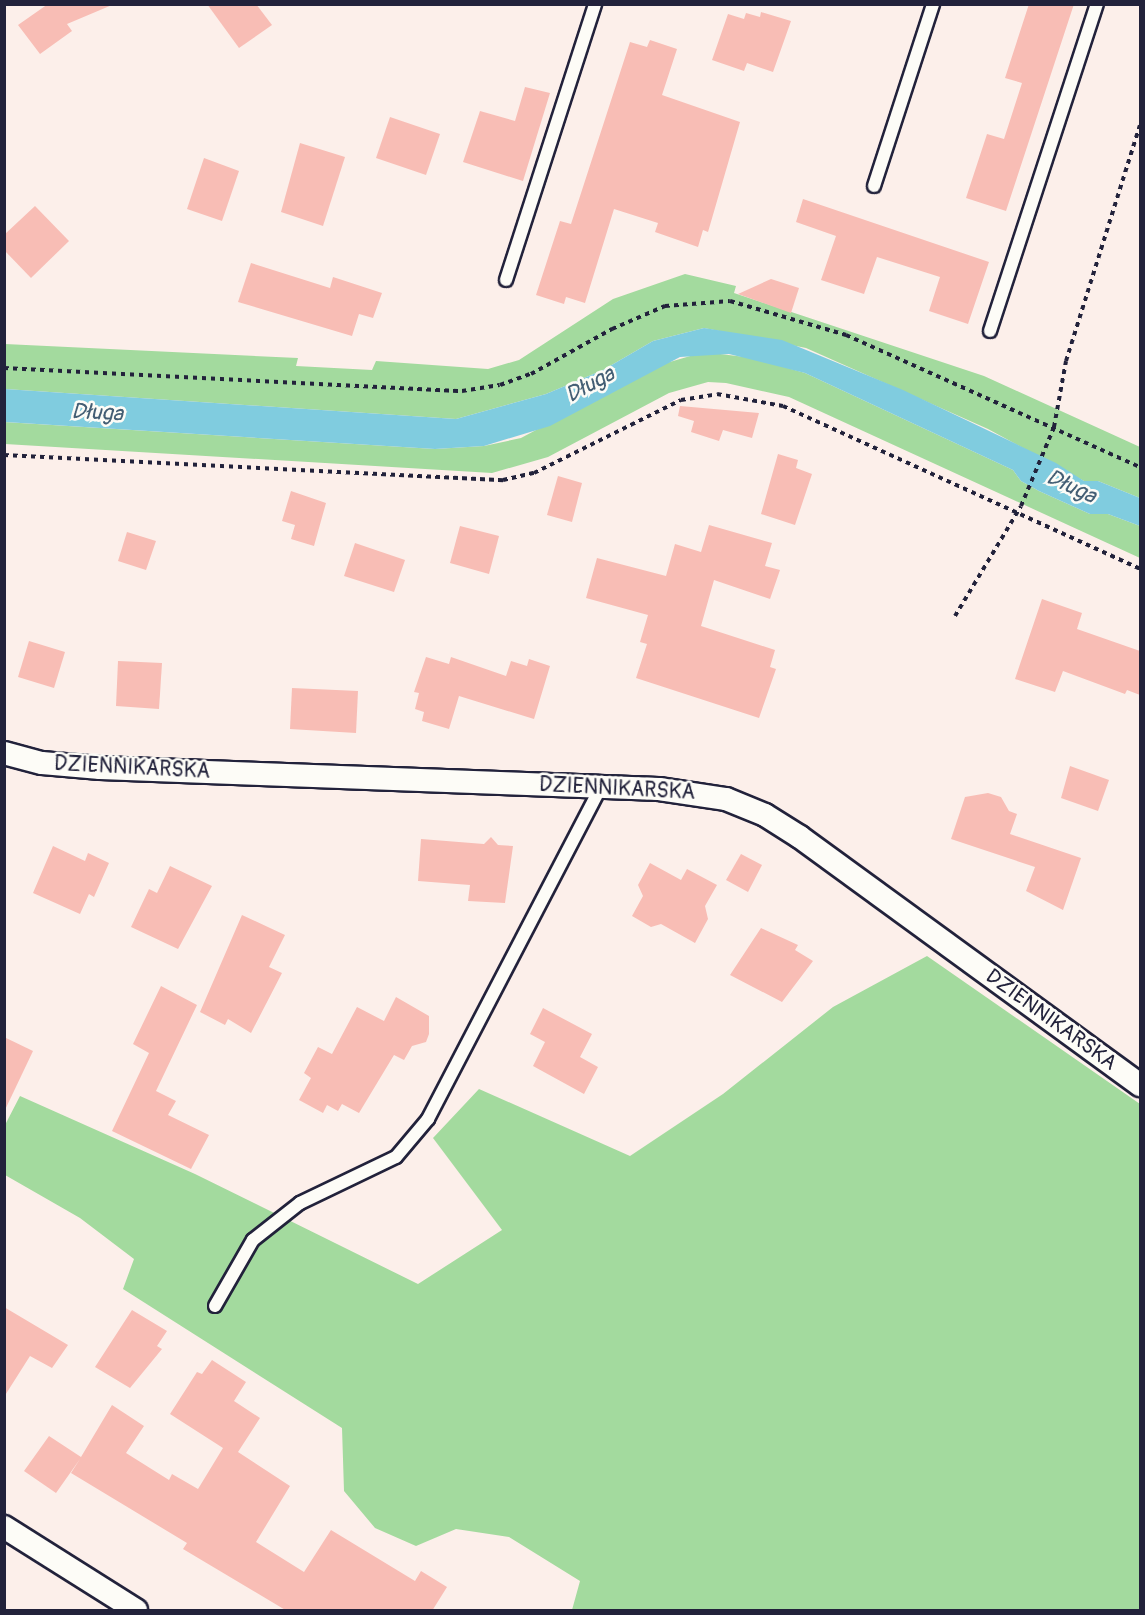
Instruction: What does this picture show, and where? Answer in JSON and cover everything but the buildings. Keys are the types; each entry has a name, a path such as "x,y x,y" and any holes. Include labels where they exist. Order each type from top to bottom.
{"street":[{"name":"DZIENNIKARSKA","path":"4,753 42,763 100,768 601,787 708,795 765,814 1140,1085"},
{"path":"4,1527 136,1611"}],"lane":[{"path":"506,279 595,4"},
{"path":"874,186 933,4"},
{"path":"990,331 1097,4"},
{"path":"215,1306 253,1240 300,1203 396,1156 428,1119 601,787"}],"path":[{"path":"955,616 1021,506 1054,427 1066,361 1140,125"},
{"path":"4,368 462,391 500,386 531,374 612,329 665,306 730,301 846,335 1140,467"},
{"path":"4,455 503,480 534,473 681,400 717,394 783,406 1140,569"}],"green space":[{"path":"685,274 736,286 734,293 984,376 1140,447 1140,498 1098,481 1084,481 988,429 806,348 704,328 653,341 603,370 546,394 456,419 5,389 5,344 298,358 296,366 372,370 376,361 488,369 519,360 613,299"},
{"path":"704,352 753,358 805,373 1013,470 1021,481 1039,491 1090,514 1108,514 1140,526 1140,558 789,397 726,383 708,382 669,393 548,457 492,473 5,444 4,422 435,449 484,446 521,438 656,366"},
{"path":"927,956 1140,1104 1140,1610 572,1610 580,1581 509,1537 456,1529 416,1546 375,1528 344,1491 342,1428 123,1289 134,1259 80,1218 5,1175 5,1125 20,1096 195,1174 418,1284 502,1230 433,1138 479,1089 630,1156 723,1094 833,1007"}],"water":[{"name":"Długa","path":"704,328 782,340 903,390 1056,463 1084,481 1098,481 1140,498 1140,526 1108,514 1090,514 1039,491 1021,481 1013,470 805,373 729,354 680,357 550,426 484,446 435,449 5,422 5,389 456,419 546,394 603,370 653,341"}]}
